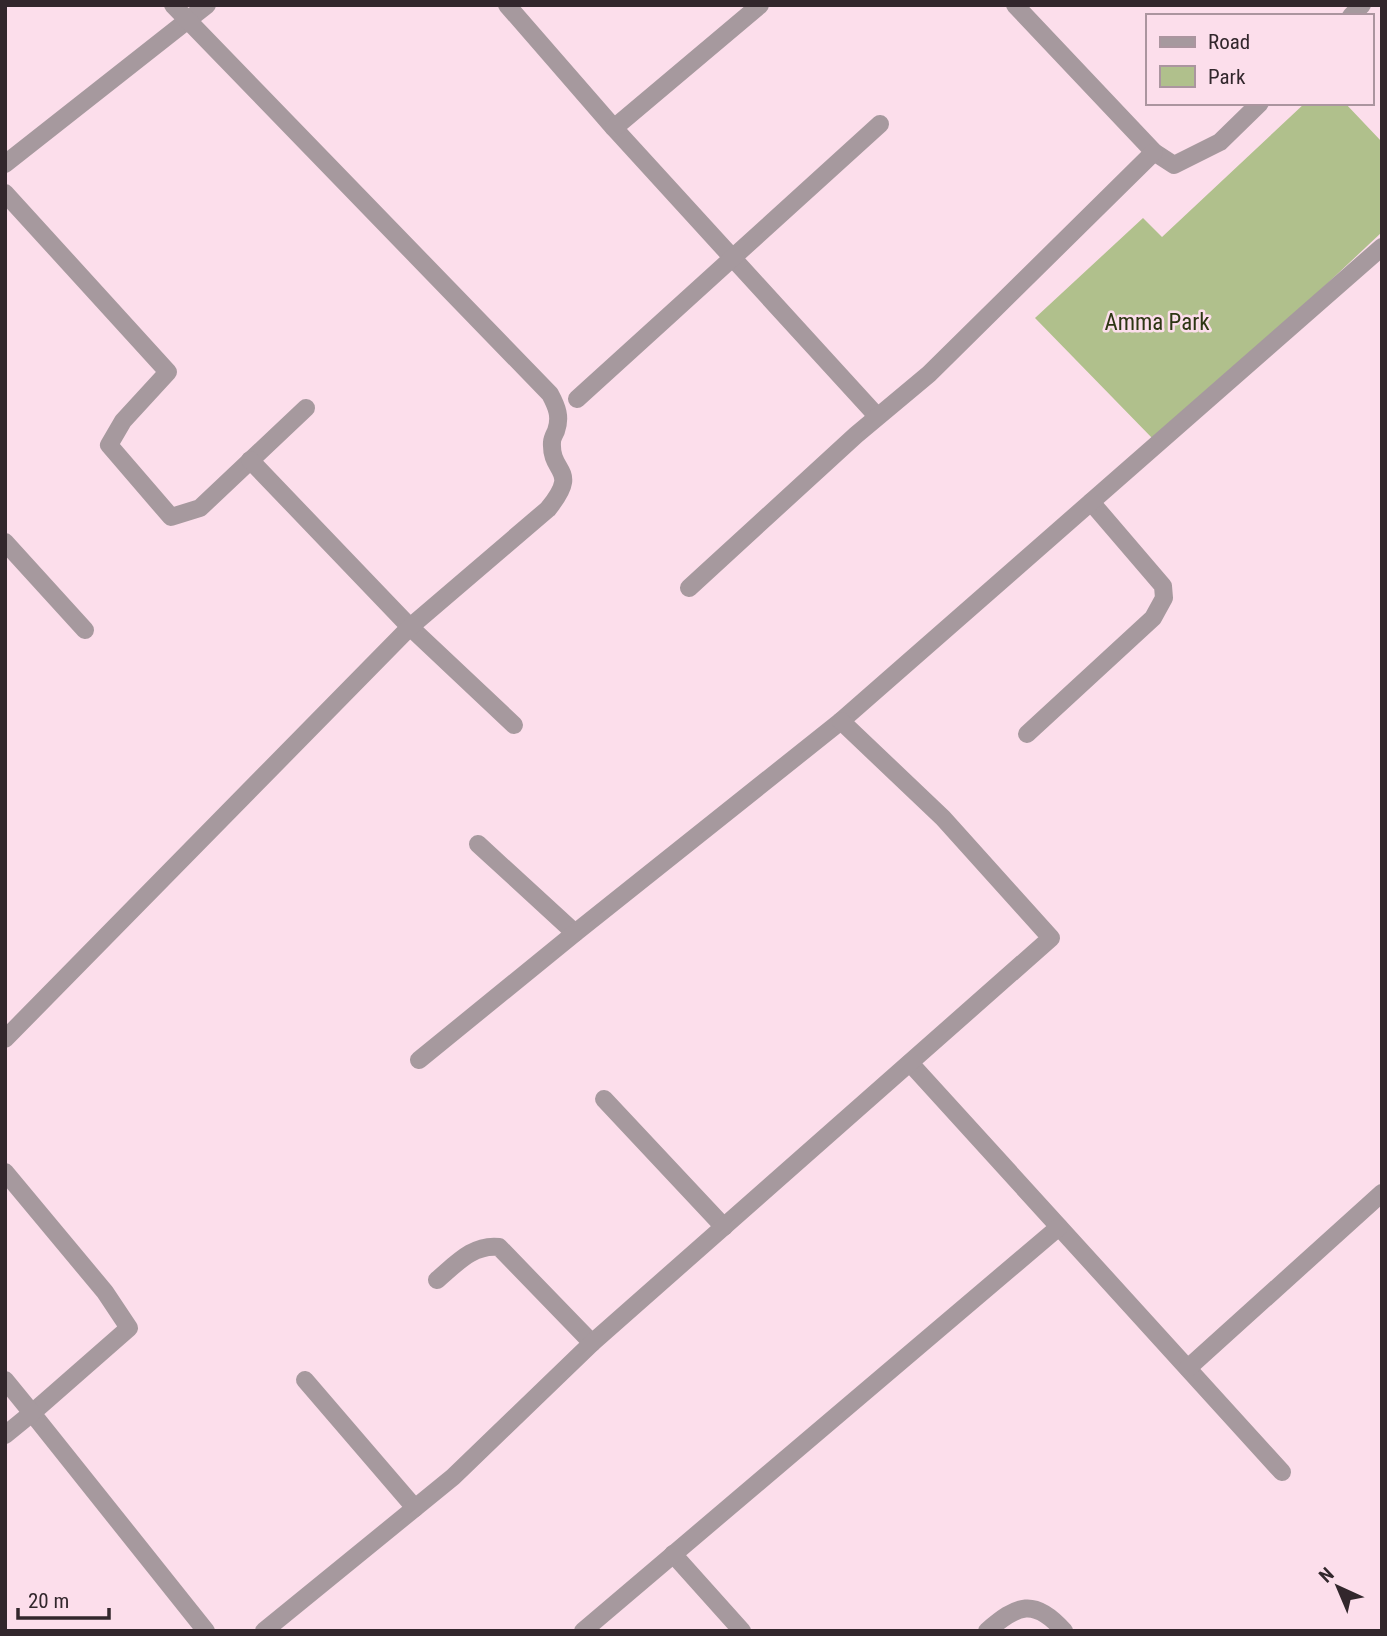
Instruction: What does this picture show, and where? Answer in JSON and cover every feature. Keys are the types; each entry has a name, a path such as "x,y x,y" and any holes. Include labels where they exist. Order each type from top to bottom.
{"street":[{"path":"5,1039 410,627 548,509 564,483 552,442 560,418 550,394 173,5"},
{"path":"5,164 207,5"},
{"path":"507,5 614,128 877,416"},
{"path":"614,128 760,5"},
{"path":"1015,5 1154,152 1174,165 1220,142 1258,105"},
{"path":"577,399 880,124"},
{"path":"689,588 877,416 929,374 1154,152"},
{"path":"5,193 168,372 122,421 109,445 171,517 200,508 306,408"},
{"path":"419,1060 841,721 1382,247"},
{"path":"250,460 410,627 514,725"},
{"path":"1027,734 1153,618 1164,598 1163,586 1091,502"},
{"path":"7,547 85,630"},
{"path":"264,1631 453,1477 592,1343 1051,938 943,818 841,721"},
{"path":"478,844 575,933"},
{"path":"910,1063 1282,1472"},
{"path":"604,1099 724,1227"},
{"path":"5,1172 105,1292 129,1328 5,1435"},
{"path":"1188,1368 1382,1193"},
{"path":"583,1631 1059,1227"},
{"path":"437,1280 465,1255 486,1246 499,1247 592,1343"},
{"path":"5,1380 206,1631"},
{"path":"306,1380 415,1507"},
{"path":"673,1554 742,1631"},
{"path":"987,1631 1016,1608 1034,1609 1053,1618 1064,1631"}],"green space":[{"name":"Amma Park","path":"1303,105 1347,105 1382,142 1382,232 1262,345 1153,439 1035,318 1143,218 1162,237"}]}
